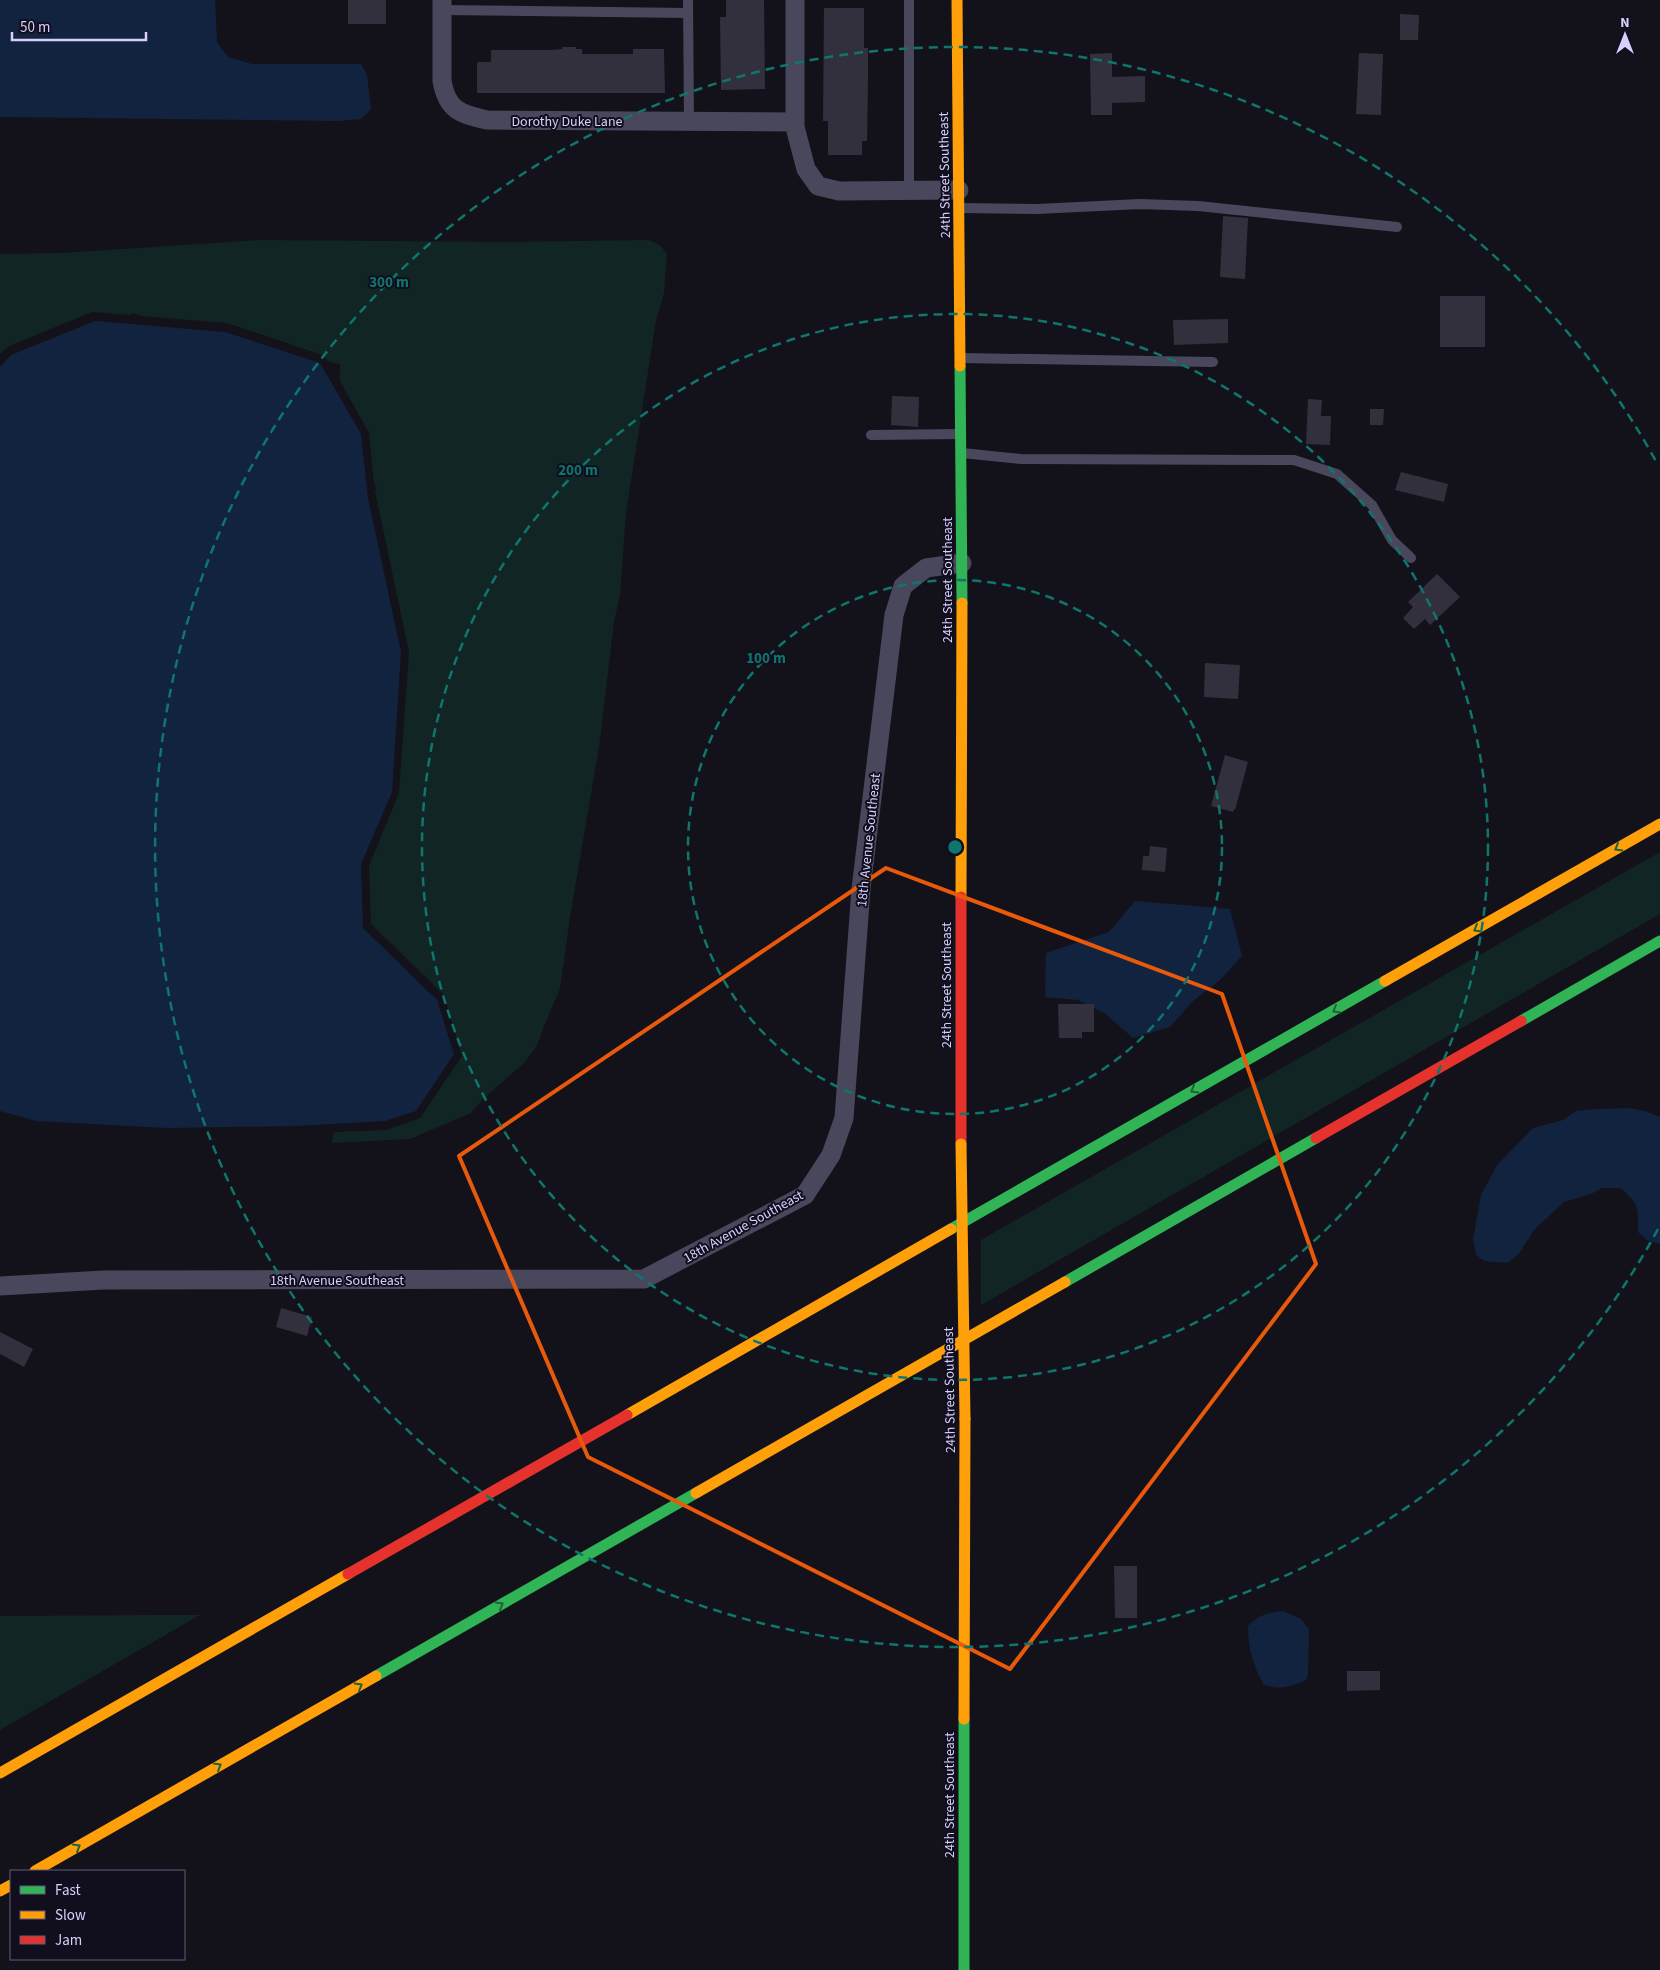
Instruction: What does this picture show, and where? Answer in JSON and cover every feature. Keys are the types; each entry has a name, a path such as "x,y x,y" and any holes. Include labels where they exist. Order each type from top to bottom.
{"main road":[{"name":"24th Street Southeast","path":"957,0 962,563 961,1144 965,1419 964,1970"},
{"path":"0,1773 1660,824"},
{"path":"37,1870 1660,941"}],"street":[{"path":"796,0 795,122 800,150 806,168 818,186 839,191 909,191 959,199"},
{"name":"Dorothy Duke Lane","path":"442,5 442,81 444,93 450,105 460,112 486,120 795,122"},
{"name":"18th Avenue Southeast","path":"0,1286 103,1280 644,1279 805,1195 832,1155 844,1118 861,889 894,616 903,586 926,568 962,563"}],"lane":[{"path":"688,0 689,121"},
{"path":"909,0 909,191"},
{"path":"442,5 688,13"},
{"path":"959,199 1038,209 1140,204 1198,206 1397,227"},
{"path":"960,358 1213,362"},
{"path":"871,435 961,434"},
{"path":"961,453 1022,459 1294,460 1337,474 1372,505 1392,540 1411,558"}],"highlighted area":[{"path":"886,868 1222,994 1316,1264 1010,1669 588,1457 459,1156"}],"green space":[{"path":"258,240 510,242 648,240 660,245 667,254 664,293 656,320 626,513 620,595 614,622 599,747 570,917 560,989 537,1046 524,1063 484,1098 471,1113 410,1139 332,1143 334,1132 386,1130 420,1118 462,1056 444,995 371,924 369,866 399,793 409,652 375,491 377,489 374,484 369,433 340,381 340,364 329,362 322,355 227,323 141,316 133,313 130,315 92,312 9,346 0,354 0,254 61,253"},
{"path":"1660,852 1660,914 981,1305 981,1240"},
{"path":"200,1615 0,1730 0,1616"}],"water":[{"path":"0,0 215,0 217,42 228,57 252,64 361,64 367,75 371,109 361,119 339,121 0,117"},
{"path":"95,321 225,332 320,363 361,434 368,498 401,652 392,792 361,864 363,928 437,1000 454,1054 416,1111 385,1121 295,1126 168,1128 36,1121 0,1111 0,367 11,355"},
{"path":"1135,901 1230,909 1242,956 1219,981 1193,1001 1170,1027 1133,1038 1104,1013 1078,1000 1045,997 1046,953 1109,932"},
{"path":"1628,1108 1645,1111 1660,1117 1660,1244 1647,1240 1638,1232 1637,1207 1621,1188 1602,1188 1591,1194 1564,1202 1534,1230 1518,1255 1507,1263 1485,1261 1476,1255 1473,1239 1481,1195 1497,1165 1533,1128 1563,1120 1576,1111"},
{"path":"1283,1611 1301,1619 1309,1629 1308,1674 1306,1680 1290,1686 1276,1687 1264,1685 1252,1657 1248,1626 1264,1615"}],"building":[{"path":"348,0 386,0 386,24 348,24"},
{"path":"726,0 764,0 765,89 721,90 720,17 726,17"},
{"path":"824,8 864,8 864,48 868,48 868,80 867,141 862,141 862,155 828,155 828,121 823,121"},
{"path":"1400,14 1419,15 1418,40 1400,40"},
{"path":"562,47 582,49 582,54 633,54 633,49 664,49 665,93 477,93 477,64 478,62 491,62 491,50 552,50 562,49"},
{"path":"1112,53 1112,77 1145,76 1145,102 1112,103 1112,115 1091,115 1090,54"},
{"path":"1359,53 1383,54 1381,115 1356,114"},
{"path":"1223,216 1248,218 1245,279 1220,277"},
{"path":"1440,296 1485,296 1485,347 1440,347"},
{"path":"1228,319 1228,343 1174,345 1173,320"},
{"path":"892,396 919,397 918,427 891,425"},
{"path":"1308,399 1322,400 1321,416 1331,416 1330,445 1306,444"},
{"path":"1370,409 1384,409 1383,425 1370,425"},
{"path":"1401,472 1448,484 1444,502 1395,490"},
{"path":"1437,574 1460,597 1430,625 1425,619 1414,629 1403,618 1413,607 1408,602"},
{"path":"1205,663 1240,665 1238,699 1204,697"},
{"path":"1225,755 1248,762 1233,812 1211,806"},
{"path":"1150,846 1167,848 1165,872 1142,870 1143,856 1149,856"},
{"path":"1058,1004 1094,1004 1094,1032 1082,1032 1082,1038 1059,1038"},
{"path":"281,1308 312,1317 307,1336 276,1327"},
{"path":"0,1332 33,1349 24,1367 0,1354"},
{"path":"1114,1566 1137,1566 1137,1618 1115,1618"},
{"path":"1347,1671 1380,1671 1380,1690 1347,1691"}],"traffic: fast":[{"path":"960,366 962,603"},
{"path":"1521,1021 1660,941"},
{"path":"951,1229 1385,981"},
{"path":"1065,1282 1316,1138"},
{"path":"376,1676 696,1493"},
{"path":"964,1719 964,1970"}],"traffic: slow":[{"path":"957,0 960,366"},
{"path":"961,897 962,603"},
{"path":"1385,981 1660,824"},
{"path":"961,1144 965,1419"},
{"path":"627,1415 951,1229"},
{"path":"696,1493 1065,1282"},
{"path":"964,1719 965,1419"},
{"path":"0,1773 348,1574"},
{"path":"37,1870 376,1676"},
{"path":"0,1891 10,1886"}],"traffic: jam":[{"path":"961,897 961,1144"},
{"path":"1316,1138 1521,1021"},
{"path":"348,1574 627,1415"}]}
